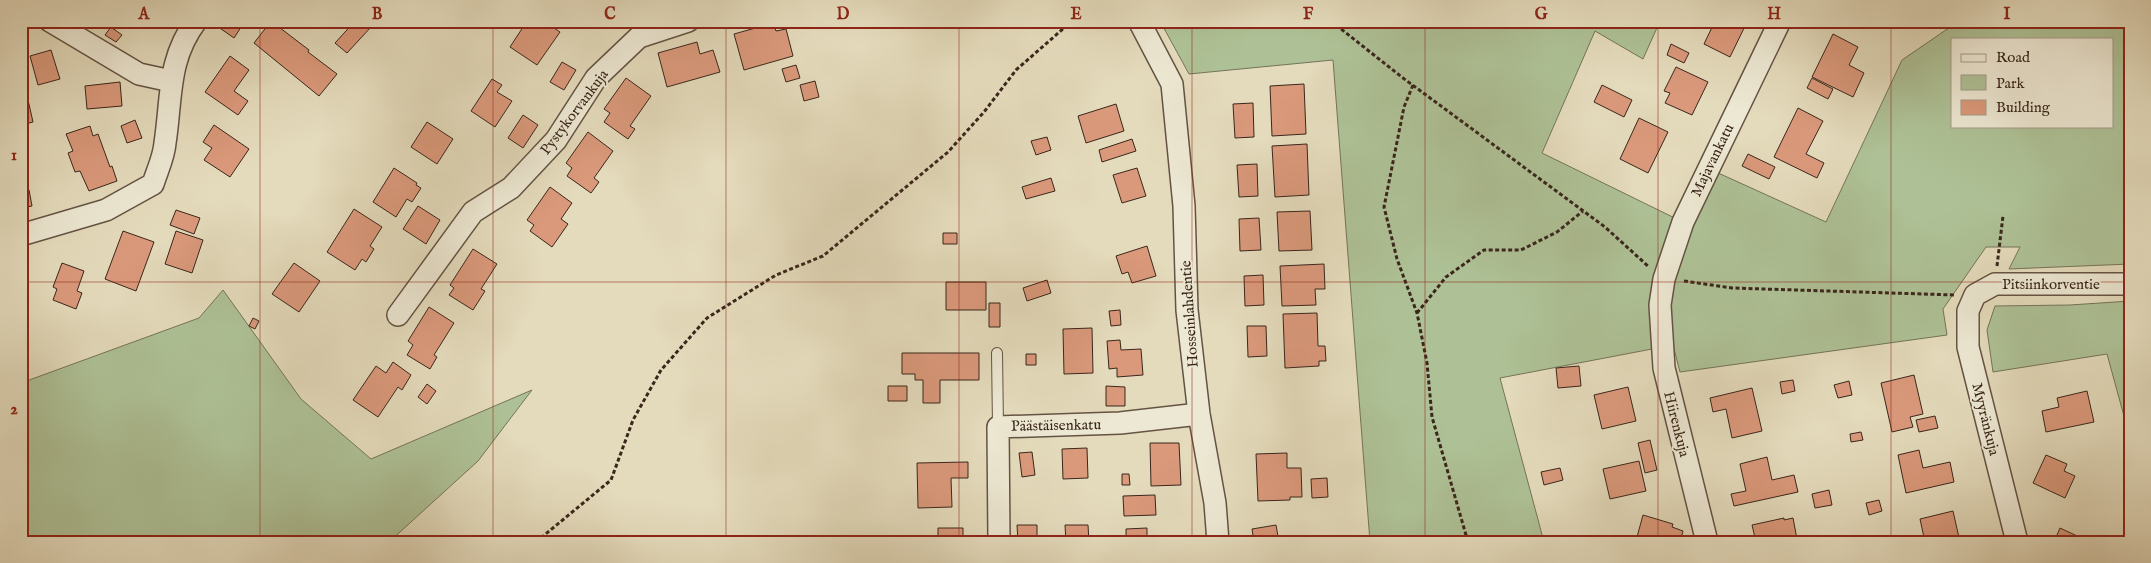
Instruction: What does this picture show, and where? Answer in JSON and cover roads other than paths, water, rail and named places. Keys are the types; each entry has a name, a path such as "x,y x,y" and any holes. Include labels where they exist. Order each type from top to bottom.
{"street":[{"path":"50,21 139,74 171,81"},
{"path":"21,235 106,210 153,184 165,145 171,81 175,60 196,21"},
{"name":"Pystykorvankuja","path":"398,315 473,212 511,188 556,140 596,78 639,37 688,21"},
{"name":"Hosseinlahdentie","path":"1139,21 1172,84 1184,206 1186,310 1199,414 1215,503 1218,542"},
{"name":"Majavankatu","path":"1660,305 1664,279 1682,222 1780,21"},
{"name":"Pitsiinkorventie","path":"1975,295 1995,284 2130,284"},
{"name":"Myyränkuja","path":"1975,295 1968,311 1968,347 2017,542"},
{"name":"Hiirenkuja","path":"1660,305 1664,368 1706,542"},
{"name":"Päästäisenkatu","path":"998,542 998,426 1120,423 1199,414"}],"lane":[{"path":"997,353 998,426"}]}
